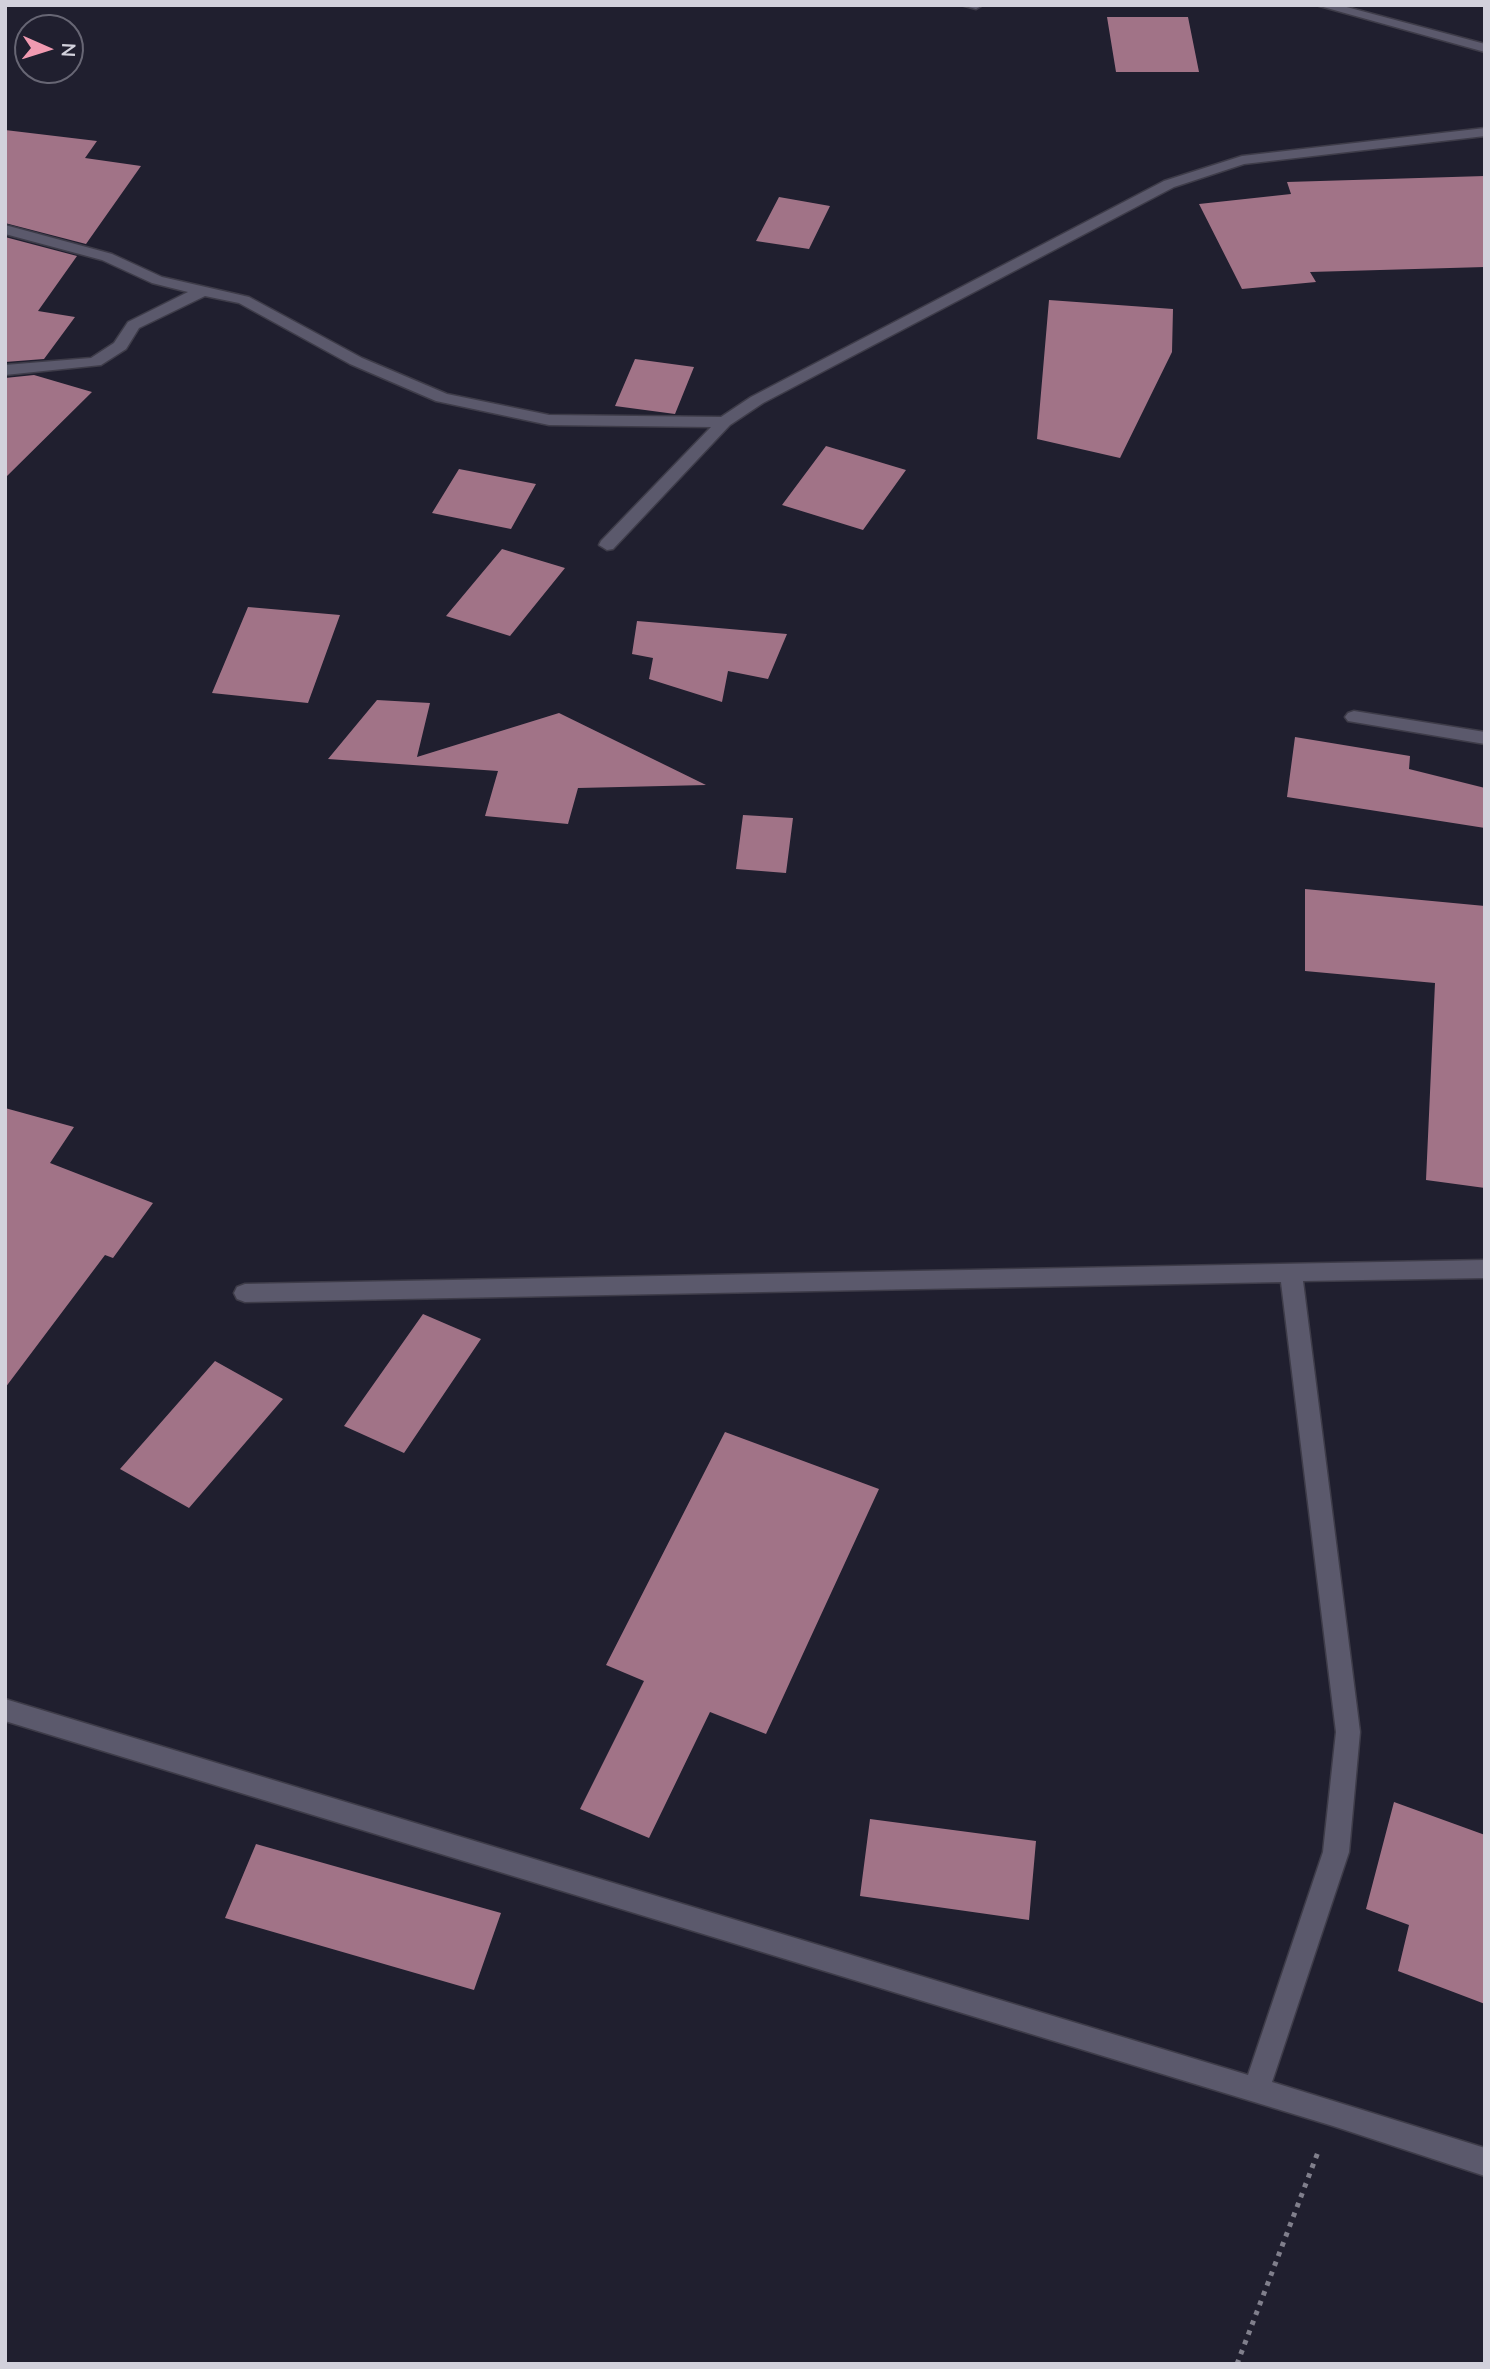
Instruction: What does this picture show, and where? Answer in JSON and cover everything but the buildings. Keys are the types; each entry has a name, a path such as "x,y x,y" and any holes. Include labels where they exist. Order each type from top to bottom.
{"street":[{"path":"968,5 976,5"},
{"path":"1323,5 1485,48"},
{"path":"607,545 724,422 757,400 1169,184 1242,160 1485,132"},
{"path":"5,229 107,257 157,280 244,300 356,361 442,398 549,420 724,422"},
{"path":"5,370 94,362 120,346 133,325 204,290"},
{"path":"1354,717 1485,738"},
{"path":"245,1293 1485,1269"},
{"path":"1256,2091 1336,1852 1348,1732 1291,1273"},
{"path":"5,1710 1256,2091 1333,2112 1485,2162"}],"path":[{"path":"1237,2364 1333,2112"}]}
